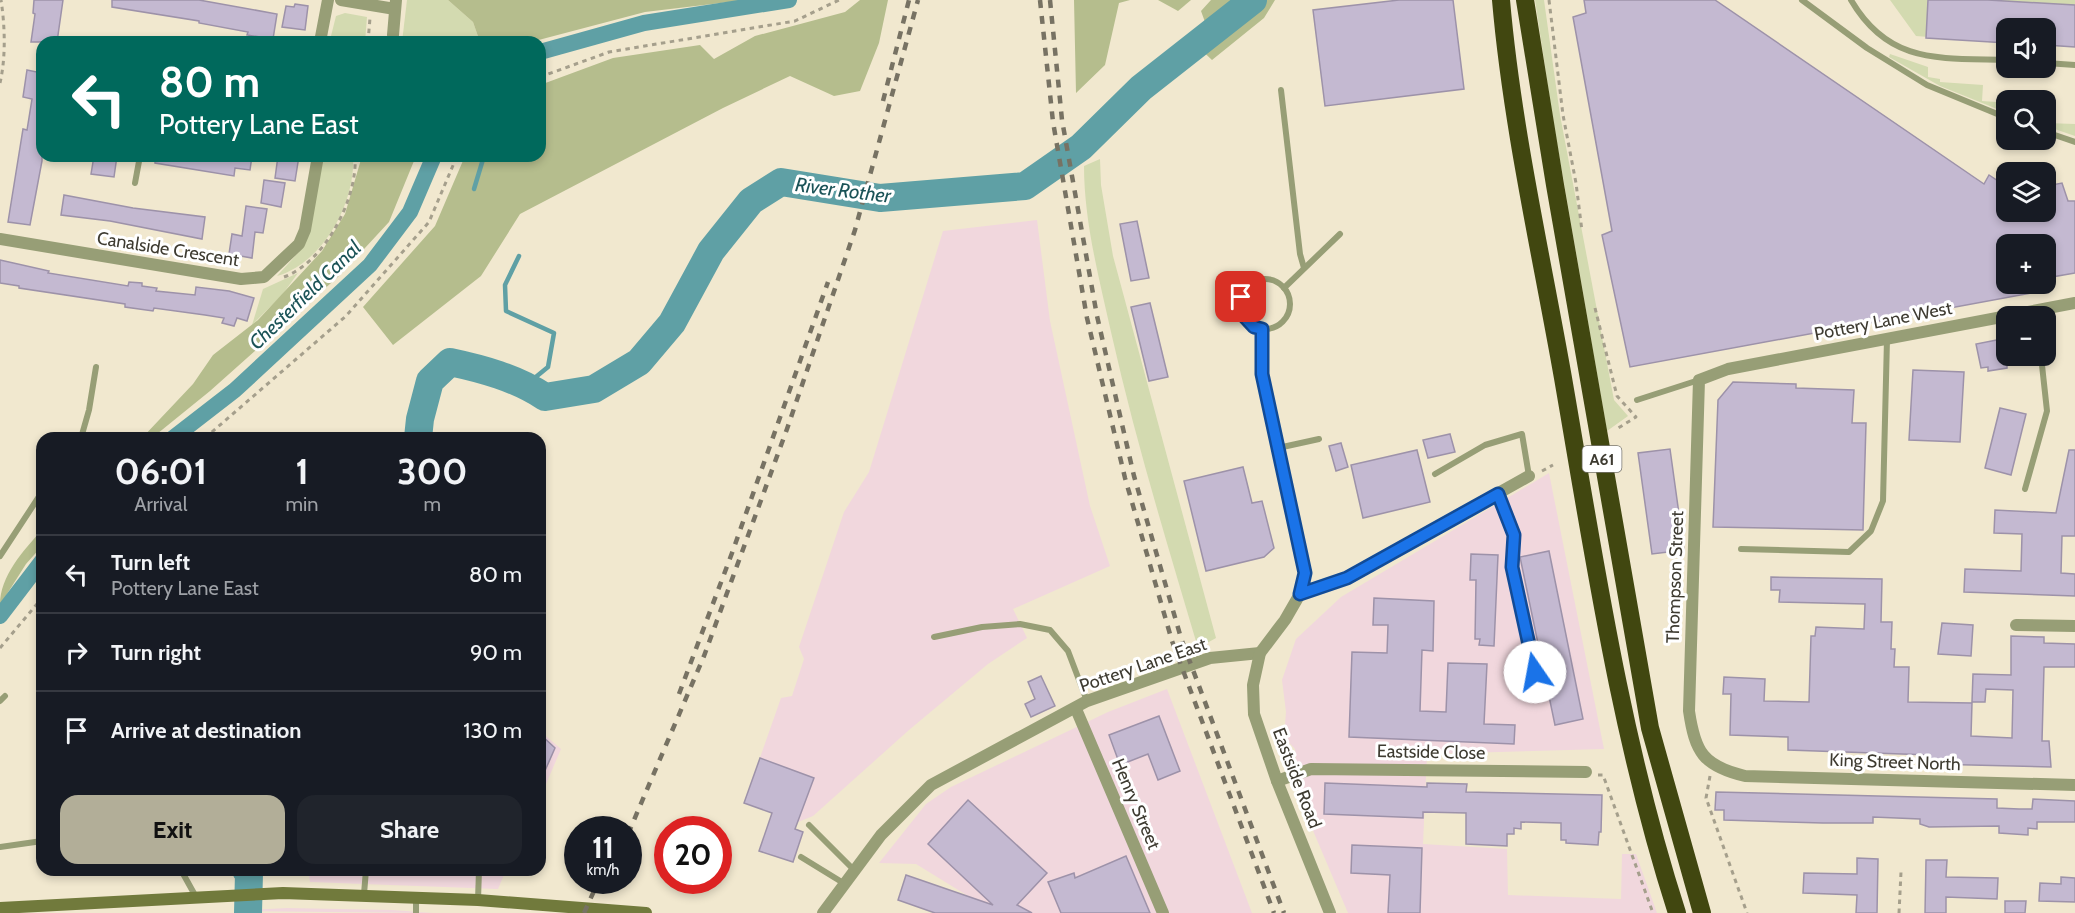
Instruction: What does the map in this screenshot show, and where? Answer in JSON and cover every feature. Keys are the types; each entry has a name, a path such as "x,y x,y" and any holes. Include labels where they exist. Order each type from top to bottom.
{"highway":[{"name":"A61","path":"1502,0 1505,38 1524,153 1637,776 1677,913"},
{"name":"A61","path":"1525,0 1650,728 1702,913"}],"main road":[{"path":"0,908 283,892 478,900 646,913"}],"street":[{"path":"321,36 328,0"},
{"path":"340,0 396,4 393,35"},
{"path":"264,278 286,258 302,237 315,183 317,162"},
{"name":"Canalside Crescent","path":"0,239 241,279 264,278"},
{"name":"Pottery Lane West","path":"2056,308 2075,303"},
{"name":"Pottery Lane West","path":"1699,380 1728,369 1996,321"},
{"name":"Thompson Street","path":"1699,380 1689,711 1693,737 1703,757 1715,766"},
{"path":"1260,652 1285,620 1300,594 1347,578 1529,476"},
{"path":"2016,625 2075,626"},
{"name":"Pottery Lane East","path":"823,913 881,835 931,785 994,749 1076,709 1087,701 1210,658 1260,652"},
{"name":"Eastside Road","path":"1260,652 1253,685 1254,714 1277,781 1330,913"},
{"name":"Henry Street","path":"1076,709 1163,913"},
{"name":"King Street North","path":"1715,766 1745,776 2075,785"},
{"name":"Eastside Close","path":"1277,781 1311,769 1586,772"}],"lane":[{"path":"1802,0 1876,54 1927,85 1996,113"},
{"path":"1851,0 1874,33 1916,54 1940,58 1996,60"},
{"path":"2056,64 2075,65"},
{"path":"1281,90 1300,254 1304,268"},
{"path":"2056,135 2075,142"},
{"path":"135,183 139,162"},
{"path":"1284,288 1340,234"},
{"path":"1272,280 1284,288 1289,298 1288,314 1280,324 1262,329 1254,327 1242,314 1241,297 1252,283 1272,280"},
{"path":"1262,329 1262,374 1305,573 1300,594"},
{"path":"1741,549 1849,552 1871,531 1883,501 1887,339"},
{"path":"2025,489 2047,411 2042,366"},
{"path":"83,432 96,367"},
{"path":"1637,400 1699,380"},
{"path":"1435,474 1485,445 1522,434 1529,476"},
{"path":"1278,448 1318,439"},
{"path":"1498,494 1514,535 1512,567 1539,693"},
{"path":"0,556 36,501"},
{"path":"934,637 982,627 1020,624 1050,630 1068,651 1087,701"},
{"path":"809,825 855,871"},
{"path":"0,847 36,842"},
{"path":"801,856 845,884"},
{"path":"184,876 196,897"},
{"path":"364,894 366,876"},
{"path":"478,900 479,876"},
{"path":"416,897 416,913"}],"path":[{"path":"0,83 3,70 4,17 1,0"},
{"path":"546,75 609,52 795,21 839,0"},
{"path":"1549,0 1557,74 1580,208 1582,239"},
{"path":"369,36 372,4"},
{"path":"264,278 282,278 297,272 320,250 343,213 353,181 355,162"},
{"path":"212,432 346,316 429,222 454,162"},
{"path":"1593,298 1617,396 1636,417 1628,422"},
{"path":"0,648 36,605"},
{"path":"1715,766 1707,781 1706,798 1747,913"},
{"path":"1586,772 1603,776 1653,913"},
{"path":"1899,913 1901,872"}],"shaded area":[{"path":"1037,220 1050,321 1090,506 1110,566 1013,609 1027,638 988,664 909,730 813,816 798,822 744,803 781,698 792,696 804,659 799,647 844,512 869,472 943,231"},
{"path":"1549,473 1604,749 1427,754 1423,844 1507,849 1508,895 1621,899 1622,854 1636,854 1657,913 1348,913 1300,800 1295,749 1284,737 1286,712 1282,680 1296,639 1341,597"},
{"path":"1167,689 1252,913 962,913 968,896 916,864 879,863 926,804 951,787 1108,712"},
{"path":"546,736 561,749 546,784"},
{"path":"309,876 503,876 498,889 310,882"},
{"path":"287,908 392,910 433,913 233,911"}],"green space":[{"path":"407,0 448,0 473,22 478,36 403,36"},
{"path":"448,0 746,0 645,12 546,38 546,36 478,36 473,22"},
{"path":"860,0 888,0 879,43 860,91 834,96 790,76 723,108 520,214 481,276 393,345 363,307 435,226 462,162 546,162 546,83 613,58 700,45 714,59 755,36 845,12"},
{"path":"1074,0 1130,0 1119,3 1105,65 1076,93"},
{"path":"1158,0 1191,0 1178,11"},
{"path":"1211,0 1275,0 1264,18 1212,60 1191,40 1205,22 1201,11"},
{"path":"1535,0 1544,0 1560,115 1614,400 1628,416 1607,431 1553,120"},
{"path":"1890,0 2075,0 2075,47 2056,46 2056,18 1996,18 1996,42 1916,36"},
{"path":"345,13 367,17 365,36 331,36 336,16"},
{"path":"1890,54 1928,67 1928,77 1940,79 1940,82 1983,85 1982,101 1996,102 1996,109 1940,86 1889,57"},
{"path":"2056,123 2075,124 2075,136 2056,129"},
{"path":"1100,159 1101,185 1113,256 1216,638 1198,648 1130,412 1093,249 1084,166"},
{"path":"320,162 353,162 349,192 333,228 309,258 294,269 277,276 299,252"},
{"path":"360,162 414,162 389,222 340,275 210,391 159,432 148,432 193,384 213,355 258,320 322,251 345,214"},
{"path":"298,273 282,295 252,325 263,289"},
{"path":"36,537 36,553 26,564 0,605 8,574 20,555"}],"building":[{"path":"34,0 63,0 58,36 36,36 36,42 31,42 35,14 33,13"},
{"path":"112,0 199,0 277,14 273,36 254,36 247,35 248,32 199,23 199,21 112,7"},
{"path":"1399,0 1453,0 1464,89 1325,106 1313,10"},
{"path":"1584,0 1715,0 1984,184 1989,175 1996,180 1996,222 2056,222 2056,184 2062,183 2068,201 2075,201 2075,273 2056,276 2056,234 1996,234 1996,294 2025,294 1630,367 1602,235 1612,231 1573,17 1586,13"},
{"path":"1928,0 1988,0 2075,5 2075,47 2056,46 2056,18 1996,18 1996,42 1926,38"},
{"path":"295,4 308,6 305,30 282,27 286,6 294,7"},
{"path":"27,70 36,72 36,162 42,162 30,225 8,222 23,129 27,130 32,99 23,97"},
{"path":"93,162 116,162 114,177 91,174"},
{"path":"251,162 250,170 235,168 234,176 155,163"},
{"path":"277,162 298,162 295,181 275,178"},
{"path":"264,180 285,183 281,207 261,203"},
{"path":"64,195 133,208 205,217 202,239 110,221 61,215"},
{"path":"246,206 267,209 263,233 255,232 252,258 229,254 232,234 242,236"},
{"path":"1137,221 1149,278 1131,281 1120,224"},
{"path":"0,260 49,271 48,273 128,286 129,282 142,283 142,286 157,288 156,291 195,295 196,287 229,291 254,298 247,321 237,318 234,326 222,323 224,318 154,308 153,311 125,307 125,304 0,283"},
{"path":"1150,303 1168,377 1149,381 1131,307"},
{"path":"1996,340 1996,366 2007,366 2007,368 1988,371 1988,367 1981,368 1976,344"},
{"path":"1913,370 1964,372 1960,442 1909,440"},
{"path":"1733,382 1796,384 1796,388 1854,390 1852,423 1866,423 1863,530 1713,527 1718,400"},
{"path":"2000,408 2026,414 2011,475 1985,468"},
{"path":"1450,434 1455,452 1428,458 1423,440"},
{"path":"1341,443 1348,467 1336,471 1329,446"},
{"path":"1670,449 1684,550 1652,554 1638,453"},
{"path":"1417,450 1430,502 1363,518 1351,465"},
{"path":"2069,450 2075,450 2075,536 2062,536 2061,573 2075,574 2075,596 1964,592 1965,569 2021,571 2022,534 1994,533 1995,510 2056,513"},
{"path":"1243,467 1252,503 1262,501 1274,548 1264,557 1206,571 1184,481"},
{"path":"1549,551 1583,719 1555,725 1520,557"},
{"path":"1471,554 1498,555 1494,646 1479,645 1480,639 1475,639 1476,580 1470,580"},
{"path":"1771,577 1882,579 1881,622 1892,622 1891,649 1895,649 1894,667 1909,667 1908,702 1972,703 1971,736 2012,738 2013,690 1986,689 1985,702 1972,702 1973,674 2011,675 2011,636 2044,637 2044,643 2075,644 2075,667 2044,667 2042,741 2049,741 2051,767 1930,764 1930,755 1788,750 1788,737 1730,735 1731,694 1723,694 1724,677 1765,679 1764,701 1809,702 1811,636 1815,636 1816,627 1864,629 1865,604 1779,602 1780,590 1771,590"},
{"path":"1374,598 1434,601 1433,651 1422,650 1420,711 1446,712 1448,663 1487,664 1484,724 1515,725 1514,744 1349,737 1352,652 1387,653 1388,625 1373,625"},
{"path":"1942,623 1973,625 1971,656 1938,654"},
{"path":"1041,676 1055,706 1031,717 1025,704 1035,699 1028,682"},
{"path":"1159,716 1180,771 1158,780 1148,754 1120,765 1109,735"},
{"path":"546,740 555,748 546,768"},
{"path":"760,758 814,778 795,829 803,832 793,862 759,851 772,813 744,803"},
{"path":"1325,783 1427,787 1427,783 1467,784 1466,792 1602,795 1601,832 1599,832 1598,845 1566,843 1566,840 1561,840 1561,823 1521,822 1521,829 1514,828 1514,834 1507,834 1507,846 1466,844 1466,813 1423,812 1423,818 1324,814"},
{"path":"1716,792 1997,799 1997,808 2019,809 2032,809 2033,799 2075,801 2075,822 2037,822 2037,829 2028,828 2028,835 1999,833 1999,826 1929,827 1920,824 1920,819 1873,817 1873,823 1724,820 1724,810 1715,810"},
{"path":"968,800 1047,873 1017,905 1032,913 935,913 898,900 906,875 993,905 928,844"},
{"path":"1352,845 1422,848 1420,913 1388,913 1390,875 1351,873"},
{"path":"1126,856 1150,913 1061,913 1048,882 1074,873 1075,878"},
{"path":"1857,858 1878,859 1877,913 1856,913 1857,895 1803,893 1804,873 1857,874"},
{"path":"1926,860 1947,860 1946,877 1998,878 1997,899 1946,897 1946,913 1925,913"},
{"path":"2061,877 2075,878 2075,902 2039,901 2040,883 2061,884"},
{"path":"2005,901 2026,901 2025,913 2005,913"}],"waterway":[{"name":"Chesterfield Canal","path":"546,50 644,23 789,0"},
{"name":"River Rother","path":"419,432 430,381 450,362 499,375 545,397 594,389 639,362 672,323 711,251 751,201 781,182 880,198 1025,186 1081,147 1141,88 1253,0"},
{"name":"Chesterfield Canal","path":"181,432 235,390 370,265 410,212 431,162"},
{"path":"474,189 482,162"},
{"path":"519,256 505,285 506,311 554,333 548,367 526,385"},
{"name":"Chesterfield Canal","path":"0,616 36,569"},
{"name":"River Rother","path":"248,913 249,876"}],"railway":[{"path":"883,101 909,0"},
{"path":"636,816 704,656 787,429 855,230 918,0"},
{"path":"1040,0 1053,122 1087,318 1125,478 1172,641 1274,913"},
{"path":"1050,0 1062,120 1097,316 1134,476 1181,638 1284,913"},
{"path":"679,694 732,553 828,282"},
{"path":"584,913 593,894"}],"route":[{"path":"1241,297 1242,314 1254,327 1262,329 1260,351 1262,374 1305,573 1300,594 1347,578 1498,494 1514,535 1512,567 1535,672"}]}
